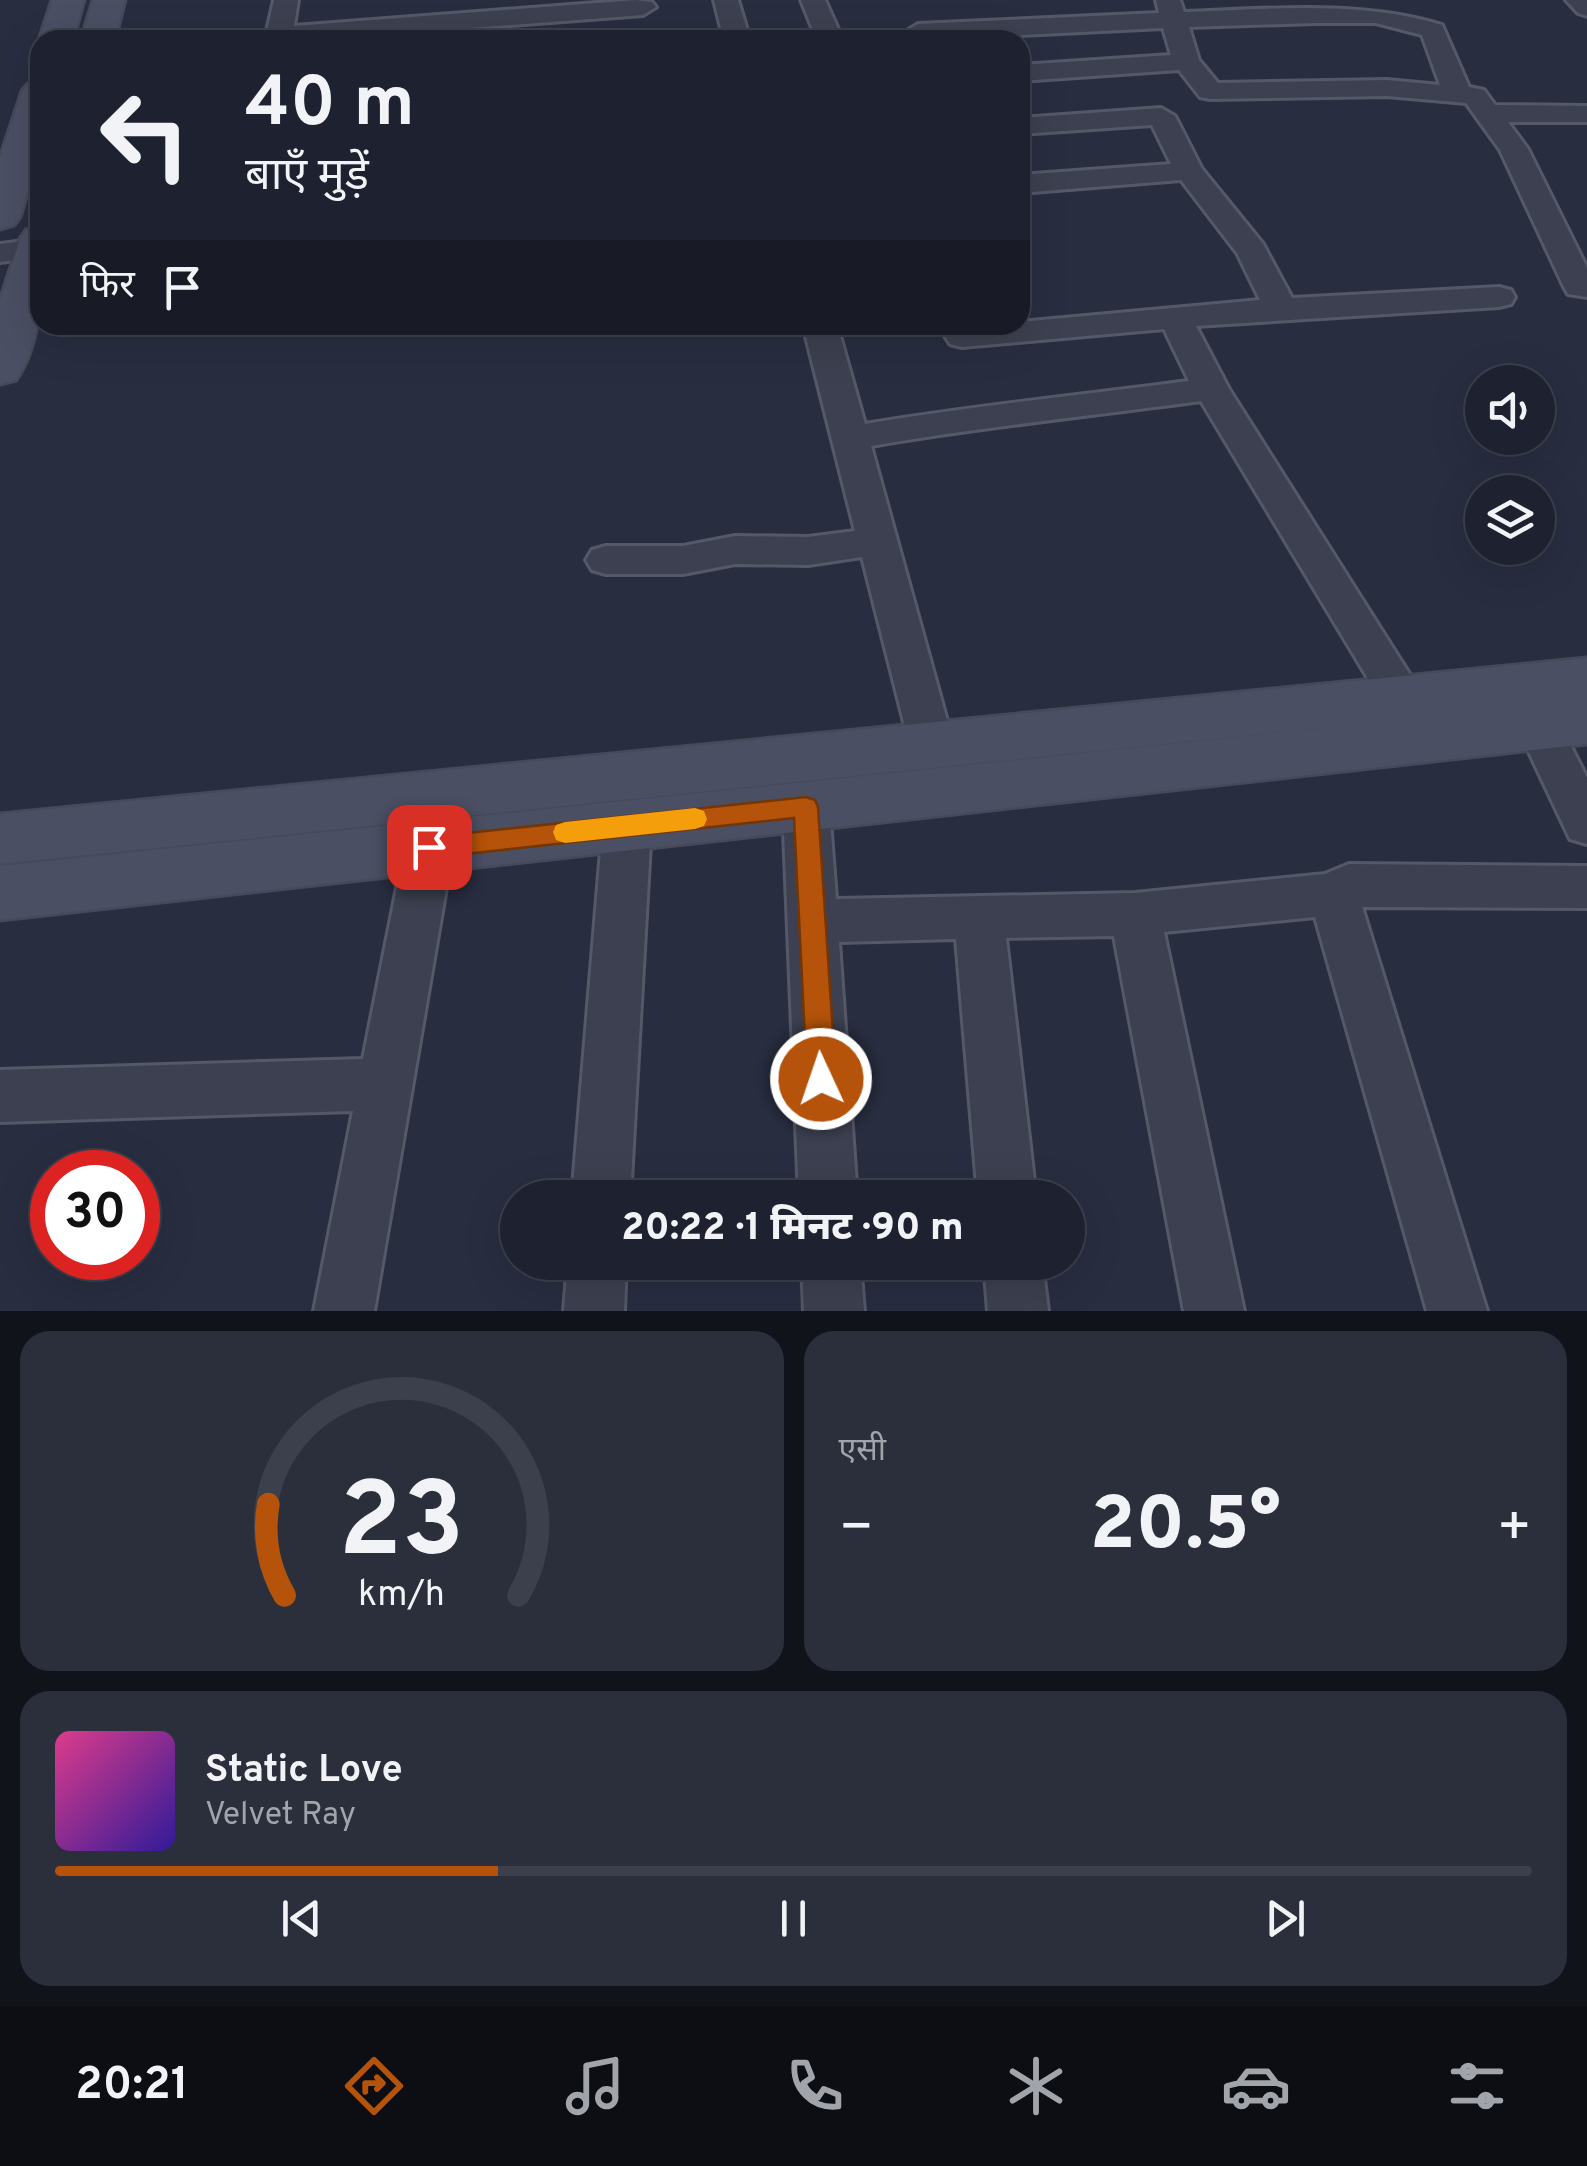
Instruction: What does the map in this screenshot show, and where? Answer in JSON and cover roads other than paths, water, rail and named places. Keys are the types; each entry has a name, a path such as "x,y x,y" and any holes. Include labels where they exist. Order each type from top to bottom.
{"street":[{"path":"59,30 68,0"},
{"path":"101,30 110,0"},
{"path":"280,30 286,0"},
{"path":"726,0 734,30"},
{"path":"813,0 826,30"},
{"path":"1578,0 1587,8"},
{"path":"471,30 548,28 644,8"},
{"path":"1172,9 1186,62 1210,90 1387,88 1474,96 1514,149 1580,287 1587,287"},
{"path":"916,30 1172,9 1409,19 1433,30 1458,95"},
{"path":"1030,72 1186,62"},
{"path":"1486,113 1587,114"},
{"path":"1030,125 1161,116 1189,171 1252,251 1281,308"},
{"path":"0,217 30,122"},
{"path":"1030,183 1189,171"},
{"path":"0,370 26,247"},
{"path":"1030,331 1281,308 1499,296"},
{"path":"1175,318 1211,389 1402,698"},
{"path":"823,335 932,746"},
{"path":"852,438 980,416 1011,416 1211,389"},
{"path":"606,560 683,560 734,550 808,551 880,541"},
{"path":"0,894 806,807 1549,712 1587,679"},
{"path":"0,839 1402,698 1549,712"},
{"path":"1549,712 1587,826"},
{"path":"806,807 827,1180"},
{"path":"603,1180 627,826"},
{"path":"344,1311 429,847"},
{"path":"813,921 1134,914 1333,894 1349,885 1587,887"},
{"path":"1333,894 1457,1311"},
{"path":"1134,914 1214,1311"},
{"path":"979,919 1005,1180"},
{"path":"0,1096 384,1084"},
{"path":"594,1311 596,1280"},
{"path":"832,1280 834,1311"},
{"path":"1015,1280 1018,1311"}]}
